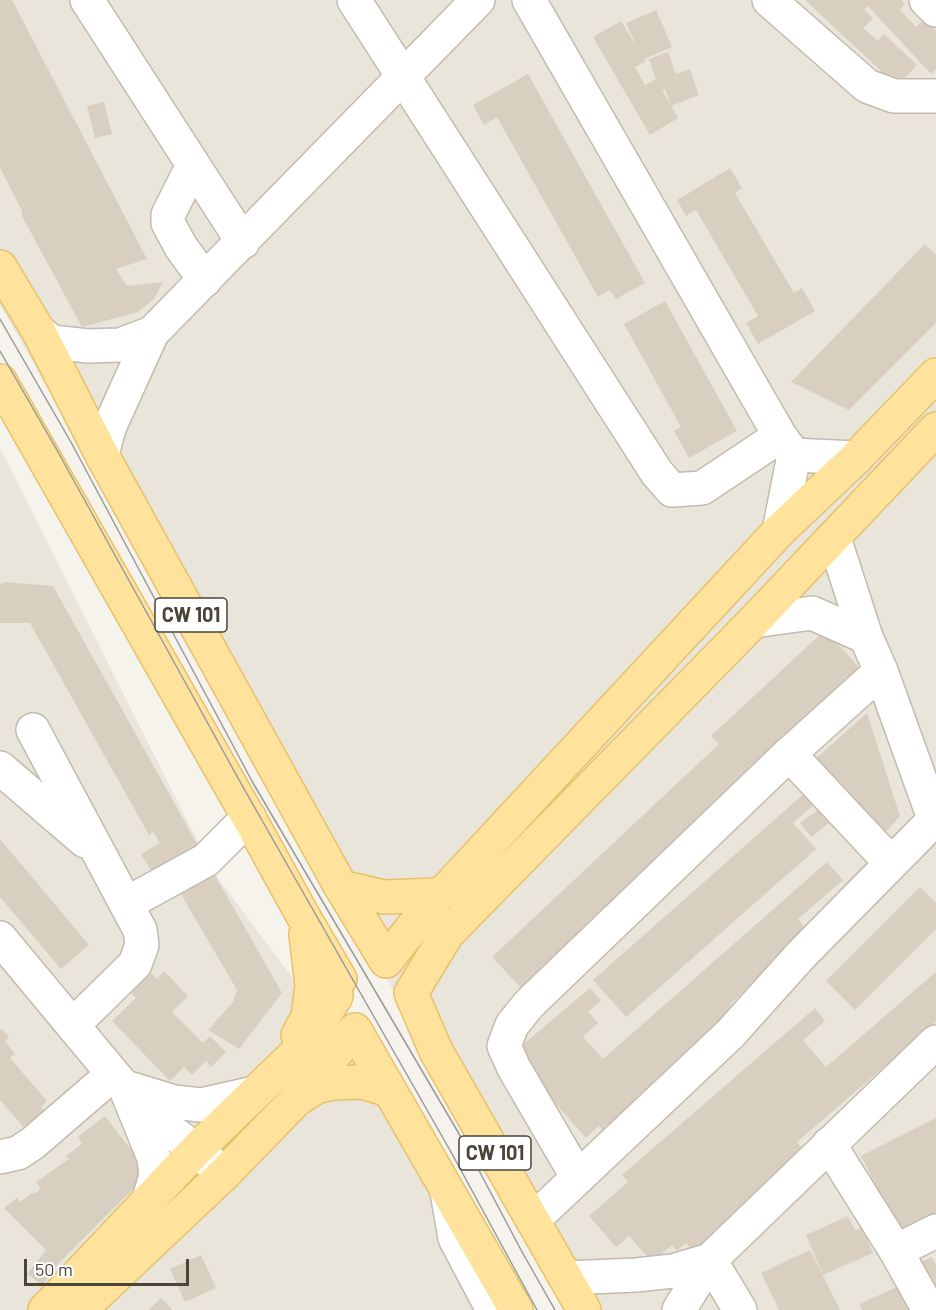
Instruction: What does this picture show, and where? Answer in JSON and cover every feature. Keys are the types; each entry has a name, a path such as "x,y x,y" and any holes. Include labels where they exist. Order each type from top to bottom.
{"main road":[{"name":"CW 101","path":"0,267 39,332 102,455 341,887 386,961"},
{"path":"386,961 438,896 779,531 856,458 936,375"},
{"name":"CW 101","path":"0,381 249,818 338,987"},
{"path":"355,1030 366,1034 378,1034 392,1028 406,1016 411,993 447,934 754,621 936,429"},
{"path":"341,887 384,897 438,896"},
{"path":"266,1083 308,1017 312,985 309,945 302,915"},
{"path":"436,1051 431,1025 432,994 447,934"},
{"path":"45,1310 196,1150 307,1043 347,970 365,960 386,961 403,974 411,993"},
{"path":"338,987 341,1016 355,1030 516,1310"},
{"name":"CW 101","path":"411,993 436,1051 584,1310"},
{"path":"80,1310 224,1174 295,1101 355,1030"},
{"path":"295,1101 316,1087 332,1083 362,1082 389,1090"}],"street":[{"path":"87,0 243,242"},
{"path":"354,0 657,473 672,490 702,488 787,446 856,458"},
{"path":"102,455 109,428 152,333 478,0"},
{"path":"529,0 787,446 779,531"},
{"path":"769,0 867,86 894,96 936,96"},
{"path":"926,0 936,10"},
{"path":"193,165 168,214 168,223 181,247 205,280"},
{"path":"39,332 52,342 88,346 120,345 152,333"},
{"path":"532,1220 730,1034 801,955 891,863 936,821 881,671 866,637 834,538"},
{"path":"754,621 812,613 866,637"},
{"path":"578,1178 514,1068 504,1046 512,1025 529,1004 789,754 881,671"},
{"path":"33,730 140,930 142,945 135,964 73,1025"},
{"path":"789,754 891,863"},
{"path":"0,768 100,854"},
{"path":"126,904 206,860 249,818"},
{"path":"2,945 73,1025 143,1110 224,1174"},
{"path":"679,1310 710,1260 829,1144 931,1053"},
{"path":"119,1081 174,1102 201,1105 266,1083"},
{"path":"0,1157 18,1153 119,1081"},
{"path":"119,1081 154,1158 156,1175 148,1199"},
{"path":"829,1144 896,1251 929,1310"},
{"path":"447,1192 455,1238 493,1310"},
{"path":"896,1251 936,1231"},
{"path":"566,1278 673,1271 710,1260"},
{"path":"710,1260 740,1310"}],"shaded area":[{"path":"0,0 936,0 936,1310 577,1310 0,305"},
{"path":"0,448 212,870 389,1107 504,1310 0,1310"}],"building":[{"path":"0,0 12,0 147,259 116,269 127,286 163,282 154,299 138,312 82,327 22,216 22,211 0,168"},
{"path":"805,0 901,0 905,4 900,10 916,27 925,19 936,31 936,69 931,74 868,6 864,10 873,18 863,28 878,41 884,34 917,65 897,86"},
{"path":"656,10 672,47 644,59 645,62 635,67 645,85 656,79 649,59 668,52 676,74 690,69 699,95 671,106 678,118 650,135 593,37 621,21 637,47 626,23","holes":["665,89 671,105 662,90"]},
{"path":"528,74 645,283 616,299 610,290 598,297 497,117 484,125 473,105"},
{"path":"104,102 112,134 95,138 87,106"},
{"path":"730,168 742,188 735,193 794,293 802,288 815,311 758,344 746,323 758,316 696,210 686,216 677,200"},
{"path":"925,244 936,255 936,323 849,410 791,382"},
{"path":"665,301 737,431 689,458 674,431 681,427 624,324"},
{"path":"5,582 53,586 201,851 156,879 141,854 160,843 153,832 149,835 30,623 0,623 0,585"},
{"path":"825,630 865,674 525,992 492,957 719,744 711,736"},
{"path":"867,713 900,816 885,833 812,762"},
{"path":"807,791 817,802 793,823 816,849 626,1017 593,980"},
{"path":"823,806 833,820 811,837 800,823"},
{"path":"0,839 89,945 61,969 0,897"},
{"path":"827,862 843,880 798,919 810,934 730,1004 742,1018 607,1135 599,1126 586,1138 512,1054 590,988 601,1001 588,1012 598,1023 583,1037 603,1059"},
{"path":"212,870 282,993 239,1049 208,1030 233,1002 237,990 179,891"},
{"path":"920,887 936,903 936,929 855,1010 826,981"},
{"path":"164,971 188,996 172,1012 203,1043 210,1036 226,1052 211,1067 206,1061 192,1075 184,1067 170,1081 112,1021 136,998 131,993 151,973 157,979"},
{"path":"936,972 936,1022 797,1142 808,1156 695,1254 686,1243 677,1251 672,1245 652,1262 629,1236 616,1247 589,1216 628,1182 622,1175 815,1008 825,1021 803,1040 826,1067"},
{"path":"2,1029 9,1038 5,1041 15,1054 10,1058 47,1101 41,1107 46,1112 26,1130 0,1100 0,1031"},
{"path":"105,1116 149,1173 59,1263 42,1285 27,1274 46,1250 4,1208 17,1198 20,1202 41,1189 36,1182 69,1159 66,1156 82,1144 78,1137"},
{"path":"936,1118 936,1222 903,1239 861,1156"},
{"path":"848,1216 855,1230 862,1227 873,1253 823,1275 806,1235"},
{"path":"810,1250 840,1310 779,1310 761,1273"},
{"path":"201,1255 216,1288 185,1302 170,1269"},
{"path":"932,1257 936,1265 936,1302 914,1265"},
{"path":"903,1284 915,1310 862,1310 860,1304"},
{"path":"161,1298 173,1310 148,1310"}],"tram line":[{"path":"0,319 72,444 253,783 465,1144 555,1310"},
{"path":"0,351 243,787 451,1152 537,1310"}]}
